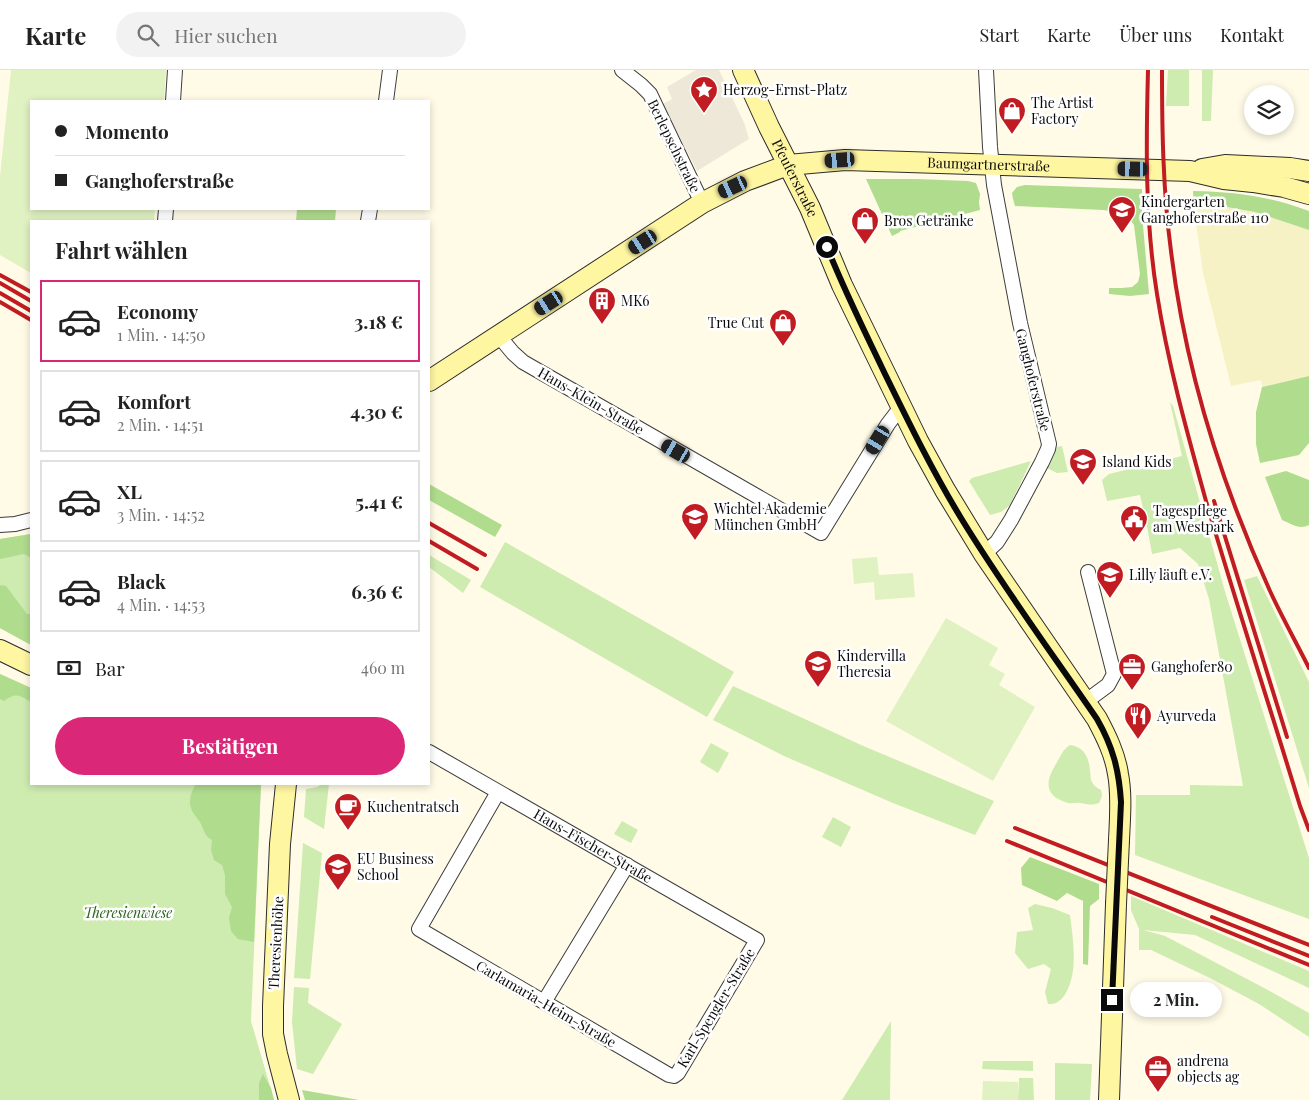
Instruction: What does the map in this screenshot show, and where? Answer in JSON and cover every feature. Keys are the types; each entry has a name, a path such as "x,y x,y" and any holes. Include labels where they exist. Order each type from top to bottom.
{"main road":[{"name":"Pfeuferstraße","path":"742,70 810,208 842,285 901,407 945,490 984,554"},
{"name":"Baumgartnerstraße","path":"430,380 702,203 745,181 788,166 845,160 1190,171 1224,179 1284,187 1309,194"},
{"name":"Baumgartnerstraße","path":"1190,171 1225,165 1290,168 1309,171"},
{"path":"984,554 1097,719 1106,736 1118,773 1121,802 1109,1100"},
{"path":"0,650 30,665"},
{"name":"Theresienhöhe","path":"286,785 280,844 273,1034 289,1100"}],"street":[{"path":"173,100 175,70"},
{"path":"386,100 390,70"},
{"name":"Berlepschstraße","path":"622,70 650,94 702,203"},
{"name":"Ganghoferstraße","path":"984,554 997,542 1011,520 1038,470 1049,444 1020,322 995,191 986,70"},
{"name":"Hans-Klein-Straße","path":"498,335 523,362 821,533 888,424 901,407"},
{"path":"0,525 30,520"},
{"path":"1086,702 1108,685 1114,674 1088,572"},
{"name":"Hans-Fischer-Straße","path":"430,753 757,940"},
{"name":"Carlamaria-Heim-Straße","path":"498,792 418,928 669,1076 674,1076"},
{"path":"544,1002 627,865"},
{"name":"Karl-Spengler-Straße","path":"674,1076 678,1073 757,940"}],"shaded area":[{"name":"Herzog-Ernst-Platz","path":"696,70 719,70 745,125 749,139 697,171 663,104 672,99 667,87"},
{"path":"1221,206 1255,212 1309,230 1309,376 1262,387 1261,380 1231,386 1203,273 1194,209"}],"green space":[{"path":"11,70 166,70 164,100 30,100 30,210 155,210 154,220 30,220 30,272 0,255 0,176"},
{"path":"1168,70 1189,70 1189,106 1166,106"},
{"path":"1202,70 1213,70 1211,121 1202,121"},
{"path":"866,179 917,179 976,183 980,194 980,210 900,231 892,236"},
{"path":"1025,185 1142,189 1142,214 1149,294 1130,296 1109,294 1109,288 1132,287 1138,282 1140,274 1134,225 1125,213 1103,210 1015,206 1012,193 1017,187"},
{"path":"1193,191 1223,192 1252,196 1309,211 1309,230 1255,212 1221,206 1194,209"},
{"path":"297,210 336,210 335,220 296,220"},
{"path":"1309,376 1309,443 1299,455 1260,463 1256,444 1256,412 1262,387"},
{"path":"1170,402 1173,406 1226,595 1309,858 1309,919 1135,855 1136,795 1190,795 1190,785 1243,786 1209,599 1198,564 1180,548 1152,554 1140,495 1107,501 1102,480 1109,474 1182,456"},
{"path":"1062,446 1068,472 1057,473 1047,468 1057,447"},
{"path":"1031,461 1010,505 1001,512 990,515 969,481 972,478"},
{"path":"1286,471 1309,480 1309,525 1299,527 1282,520 1265,477"},
{"path":"430,485 502,525 495,537 430,501"},
{"path":"30,534 30,644 0,628 0,539"},
{"path":"30,534 30,557 24,554 0,559 0,539"},
{"path":"505,542 734,672 707,717 480,587"},
{"path":"430,556 471,580 463,593 430,568"},
{"path":"877,557 879,575 913,573 915,597 875,600 874,582 854,584 852,559"},
{"path":"1257,576 1309,682 1309,788 1244,580"},
{"path":"0,585 6,586 27,614 30,614 30,644 0,628"},
{"path":"946,618 998,648 989,665 1005,674 999,685 1035,707 993,781 886,721"},
{"name":"Theresienwiese","path":"0,674 30,688 30,785 261,785 251,1021 274,1100 0,1100"},
{"path":"0,674 30,688 30,702 18,696 12,696 4,701 0,699"},
{"path":"733,686 861,745 994,801 975,835 893,803 784,756 713,720"},
{"path":"711,743 729,753 718,773 700,762"},
{"path":"1070,745 1082,750 1087,757 1091,781 1101,790 1102,796 1099,803 1091,805 1068,803 1054,796 1049,788 1052,771 1062,753"},
{"path":"195,785 261,785 254,942 238,939 231,931 229,918 232,907 225,894 225,875 222,865 214,860 211,850 212,840 206,835 192,810 190,802"},
{"path":"329,785 324,829 304,817 306,789"},
{"path":"833,817 851,827 841,847 822,837"},
{"path":"622,821 638,830 631,843 614,834"},
{"path":"303,843 322,853 310,979 294,978"},
{"path":"1030,857 1099,884 1099,899 1090,906 1088,965 1083,964 1083,901 1067,893 1057,901 1022,885 1021,868"},
{"path":"1131,896 1309,971 1309,988 1195,935 1143,930 1165,936 1309,1013 1309,1037 1259,1004 1210,978 1151,950 1139,950 1139,929 1131,910"},
{"path":"1035,904 1070,915 1074,957 1072,978 1064,996 1053,1004 1048,1004 1045,992 1051,969 1044,964 1028,969 1015,953 1017,932 1033,930 1028,908"},
{"path":"294,987 309,988 308,1003 342,1024 313,1074 297,1069 292,1022"},
{"path":"891,1021 890,1100 842,1100"},
{"path":"983,1061 1033,1061 1033,1071 982,1069"},
{"path":"1055,1063 1092,1064 1090,1100 1055,1100"},
{"path":"263,1074 271,1088 274,1100 259,1100 259,1083"},
{"path":"1019,1078 1033,1078 1034,1100 1018,1100"},
{"path":"983,1081 1018,1082 1018,1100 982,1100"},
{"path":"302,1090 359,1100 305,1100"}],"railway":[{"path":"1148,70 1147,154 1150,238 1157,294 1172,372 1206,501 1309,830"},
{"path":"1162,70 1166,206 1177,295 1185,338 1207,424 1236,509 1270,591 1309,668"},
{"path":"0,275 30,291"},
{"path":"0,283 30,300"},
{"path":"0,293 30,310"},
{"path":"0,302 30,319"},
{"path":"1214,501 1287,737"},
{"path":"430,524 485,555"},
{"path":"430,542 477,569"},
{"path":"1015,828 1309,945"},
{"path":"1007,841 1309,965"},
{"path":"1212,917 1309,956"}],"place":[{"name":"Herzog-Ernst-Platz","path":"704,114"},
{"name":"The Artist Factory","path":"1012,135"},
{"name":"Kindergarten Ganghoferstraße 110","path":"1122,234"},
{"name":"Bros Getränke","path":"865,245"},
{"name":"MK6","path":"602,325"},
{"name":"True Cut","path":"783,347"},
{"name":"Island Kids","path":"1083,486"},
{"name":"Wichtel Akademie München GmbH","path":"695,541"},
{"name":"Tagespflege am Westpark","path":"1134,543"},
{"name":"Lilly läuft e.V.","path":"1110,599"},
{"name":"Kindervilla Theresia","path":"818,688"},
{"name":"Ganghofer80","path":"1132,691"},
{"name":"Ayurveda","path":"1138,740"},
{"name":"Kuchentratsch","path":"348,831"},
{"name":"EU Business School","path":"338,891"},
{"name":"andrena objects ag","path":"1158,1093"}],"route":[{"path":"827,247 842,285 918,441 945,490 984,554 1097,719 1115,759 1121,802 1112,1000"}]}
